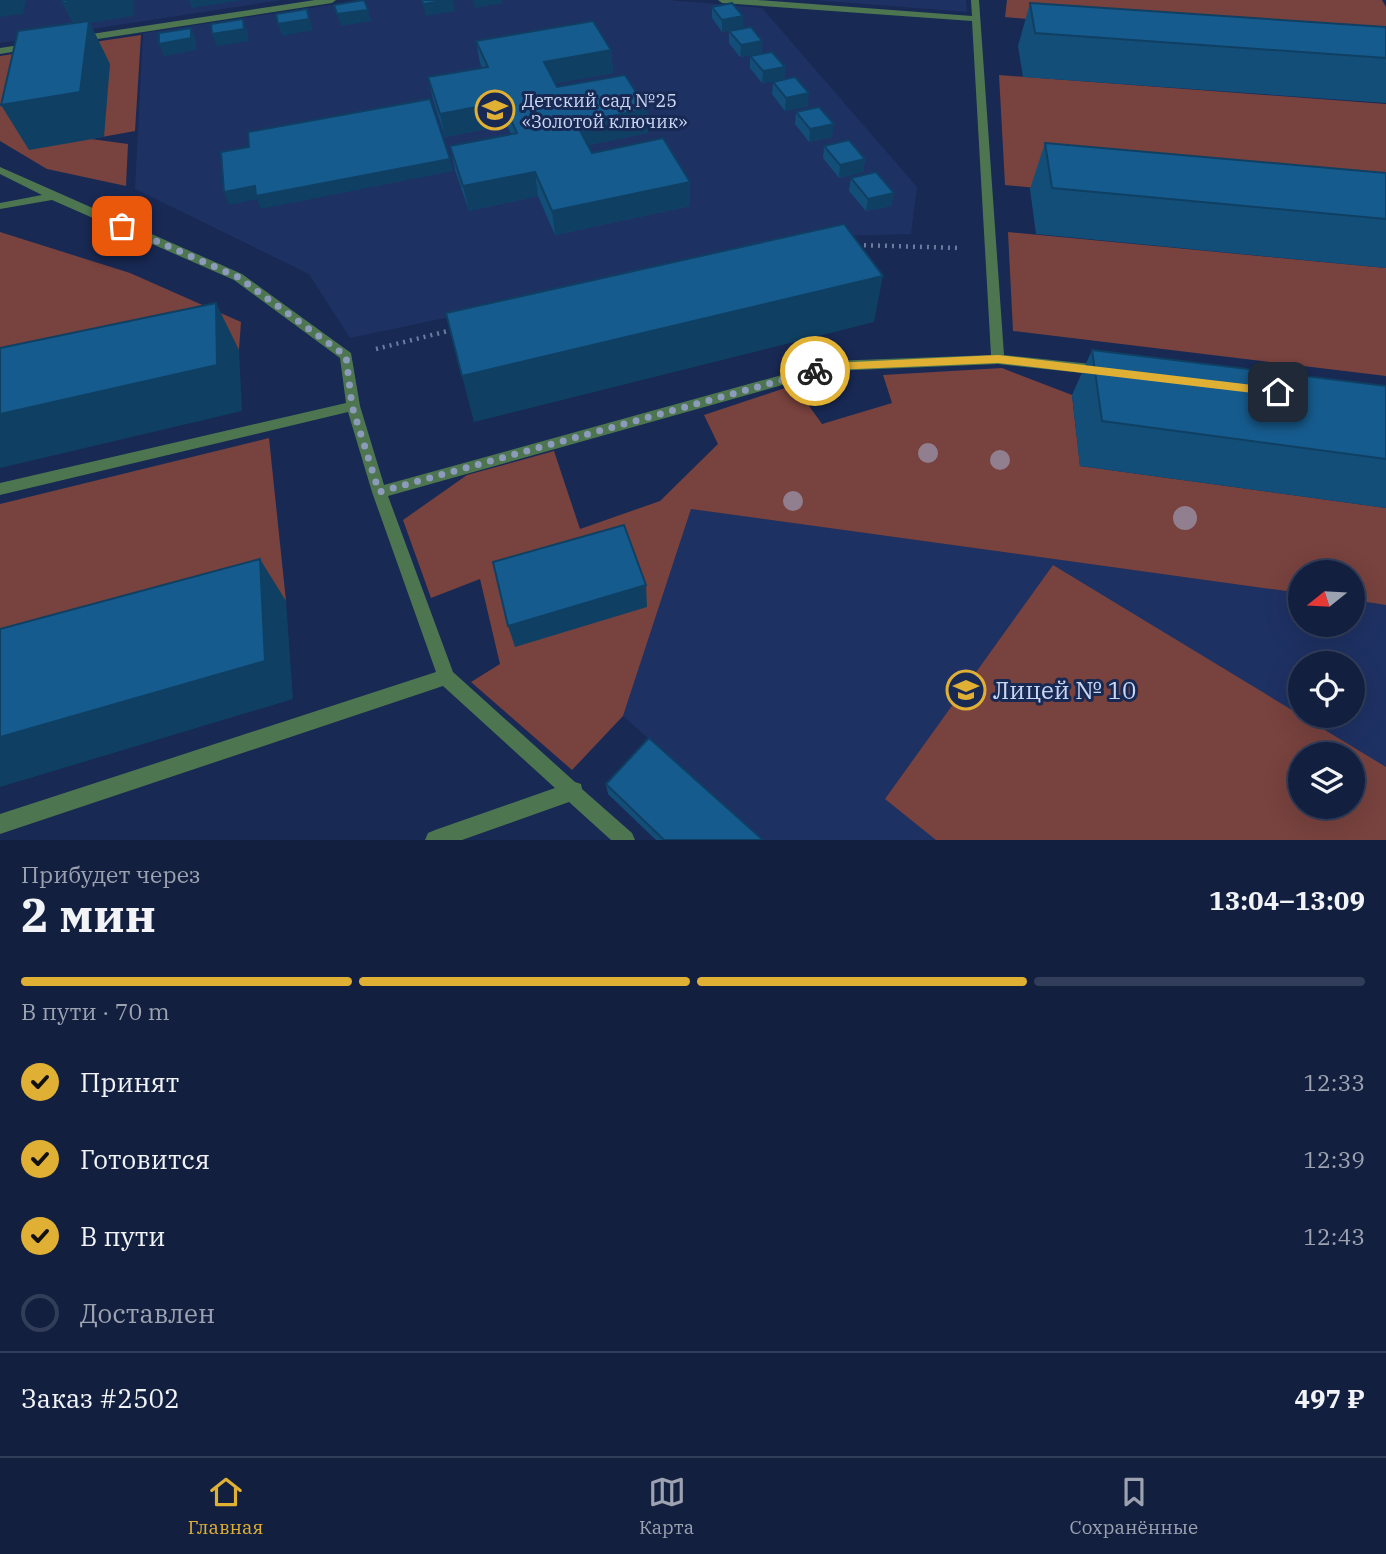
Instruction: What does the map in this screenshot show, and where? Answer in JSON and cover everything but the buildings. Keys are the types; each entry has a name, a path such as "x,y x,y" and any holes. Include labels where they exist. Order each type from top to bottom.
{"street":[{"path":"65,41 332,0"},
{"path":"722,0 977,19"},
{"path":"975,0 998,359"},
{"path":"0,51 39,45"},
{"path":"0,170 238,277 346,356 352,406 379,492 446,677 625,840"},
{"path":"0,206 53,196"},
{"path":"379,492 832,366 998,359 1116,372"},
{"path":"0,489 352,406"},
{"path":"0,824 446,677"},
{"path":"435,840 574,791"}],"path":[{"path":"848,245 993,249"},
{"path":"346,356 468,327"}],"shaded area":[{"path":"0,0 282,0 0,43"},
{"name":"Детский сад №25 «Золотой ключик»","path":"364,0 668,0 762,8 917,187 911,234 803,237 549,296 350,338 309,274 135,189 143,33"},
{"path":"813,0 966,0 967,12"},
{"path":"1007,0 1382,0 1386,7 1386,50 1005,17"},
{"path":"141,35 135,131 91,139 128,144 126,186 47,169 0,141 0,56"},
{"path":"999,75 1386,104 1386,222 1005,185"},
{"path":"0,232 130,273 241,322 239,350 0,402"},
{"path":"1008,232 1386,268 1386,376 1013,331"},
{"path":"1002,368 1072,395 1080,466 1386,508 1386,605 1365,602 1365,560 1288,560 1288,591 691,509 623,716 572,770 471,682 500,664 480,579 431,598 403,520 467,475 554,451 580,529 660,501 718,444 704,415 794,385 822,424 892,403 883,375"},
{"path":"269,438 286,601 0,681 0,504"},
{"name":"Лицей № 10","path":"691,509 1288,591 1288,637 1365,637 1365,602 1386,605 1386,840 763,840 623,716"},
{"path":"1053,565 1288,708 1288,728 1322,728 1345,742 1288,742 1288,819 1365,819 1365,754 1386,767 1386,840 936,840 885,799"}],"way so far":[{"path":"122,226 238,277 346,356 352,406 379,492 815,371"}],"place":[{"name":"Детский сад №25 «Золотой ключик»","path":"495,110"},
{"name":"Лицей № 10","path":"966,690"}],"route":[{"path":"815,371 832,366 998,359 1278,392"}]}
